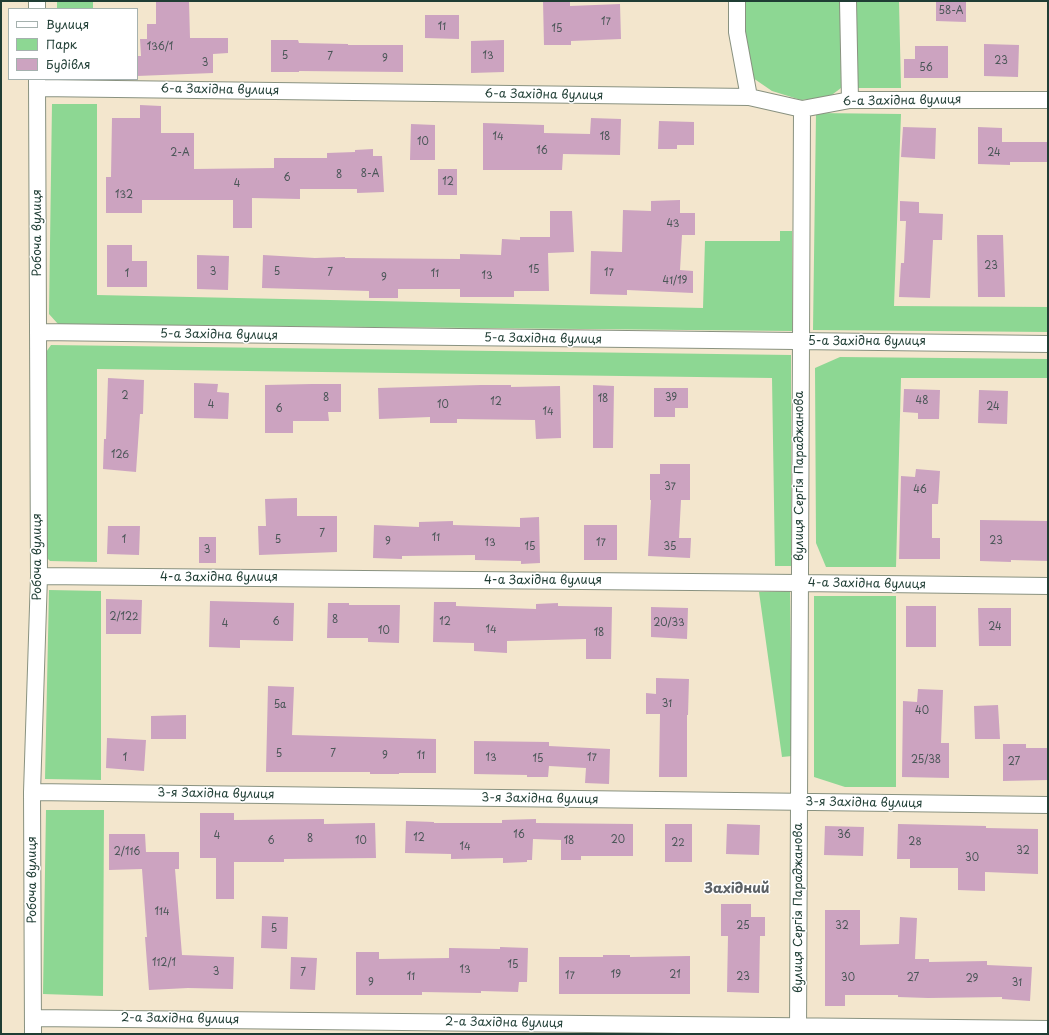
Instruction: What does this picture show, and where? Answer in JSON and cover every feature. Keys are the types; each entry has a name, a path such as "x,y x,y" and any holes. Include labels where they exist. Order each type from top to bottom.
{"street":[{"path":"737,1 736,32 749,98"},
{"path":"848,1 850,100"},
{"name":"6-а Західна вулиця","path":"38,84 749,98 802,109 850,100 1048,100"},
{"name":"Робоча вулиця","path":"33,1034 32,792 39,576 38,84"},
{"name":"вулиця Сергія Параджанова","path":"798,1030 802,109"},
{"name":"5-а Західна вулиця","path":"38,332 1048,344"},
{"name":"4-а Західна вулиця","path":"39,576 1048,586"},
{"name":"3-я Західна вулиця","path":"32,792 1048,805"},
{"name":"2-а Західна вулиця","path":"33,1018 798,1030 1048,1029"}],"green space":[{"path":"57,1 93,1 93,8 57,8"},
{"path":"745,1 840,1 841,88 829,97 801,100 772,91 753,78 744,34"},
{"path":"855,1 899,1 901,88 856,88"},
{"path":"52,104 97,104 97,295 703,308 705,241 780,241 780,231 792,231 792,331 58,324 49,314"},
{"path":"816,113 901,114 894,306 1048,307 1048,332 813,330"},
{"path":"51,345 791,355 791,566 775,566 772,378 97,369 97,562 50,561 43,554 44,355"},
{"path":"840,357 1048,359 1048,378 901,378 896,567 826,567 816,543 815,368"},
{"path":"49,590 101,591 101,780 45,779"},
{"path":"790,591 792,756 782,757 759,592"},
{"path":"814,596 896,596 896,787 845,787 814,777"},
{"path":"46,810 104,810 103,996 43,994"}],"building":[{"path":"156,1 189,1 190,38 228,38 228,53 213,54 213,73 138,76 138,56 141,56 140,39 147,39 147,24 156,24"},
{"path":"543,1 570,1 570,6 620,4 621,39 571,41 571,45 544,45"},
{"path":"936,1 966,1 966,22 936,21"},
{"path":"425,15 459,15 459,39 425,38"},
{"path":"271,40 298,40 299,43 348,45 403,45 403,72 271,72"},
{"path":"504,40 504,72 471,73 471,41"},
{"path":"984,44 1019,45 1018,77 984,76"},
{"path":"915,46 948,46 948,78 904,78 904,59 915,59"},
{"path":"140,105 161,106 161,133 194,133 194,169 274,168 274,158 327,158 327,153 355,152 355,150 373,149 373,156 382,156 384,192 357,193 357,189 300,189 300,199 252,198 252,228 233,228 233,200 142,200 142,213 106,213 106,177 111,177 112,118 140,118"},
{"path":"591,118 621,119 620,155 563,154 562,170 483,170 483,123 544,125 544,133 590,134"},
{"path":"659,121 694,122 694,145 677,145 677,149 658,149"},
{"path":"411,124 435,125 435,160 410,160"},
{"path":"903,127 936,128 935,159 901,157"},
{"path":"978,127 1002,128 1002,142 1048,142 1048,162 1010,162 1010,165 978,164"},
{"path":"438,169 457,169 457,195 438,195"},
{"path":"680,200 680,213 695,213 695,235 682,235 680,270 693,271 693,293 627,290 627,295 590,294 591,251 622,252 623,210 651,211 651,201"},
{"path":"900,201 919,202 919,213 943,214 942,240 933,240 930,298 899,297 901,263 904,263 906,221 900,221"},
{"path":"550,211 572,211 574,252 548,253 549,291 514,291 514,297 460,297 460,289 398,289 398,298 369,298 369,291 262,288 263,255 315,258 345,257 460,259 460,254 501,255 502,239 520,240 520,237 550,237"},
{"path":"977,235 1003,235 1005,297 978,297"},
{"path":"107,245 132,245 132,261 147,261 147,287 107,287"},
{"path":"197,255 229,256 228,290 197,289"},
{"path":"108,378 144,380 143,414 140,414 136,472 103,469 104,439 106,439"},
{"path":"194,383 218,384 217,392 229,393 228,419 194,418"},
{"path":"341,384 341,412 328,412 329,421 293,421 293,433 265,433 265,385"},
{"path":"511,385 511,387 560,386 561,438 536,439 535,420 457,419 457,423 430,423 430,417 379,419 378,388"},
{"path":"593,385 614,386 613,448 593,448"},
{"path":"654,388 688,388 688,408 675,408 675,417 654,417"},
{"path":"904,389 940,390 939,419 918,419 918,413 903,412"},
{"path":"979,390 1008,391 1007,424 978,423"},
{"path":"660,464 690,464 690,500 681,500 679,538 691,538 690,558 648,556 651,500 650,474 660,474"},
{"path":"916,469 940,471 938,504 932,504 932,538 940,538 940,559 899,559 901,476 915,477"},
{"path":"297,498 297,516 337,516 337,552 259,555 258,526 266,526 265,499"},
{"path":"539,517 540,563 521,564 521,561 475,560 475,555 402,556 402,559 373,558 374,525 419,527 419,522 453,521 453,525 520,527 520,518"},
{"path":"980,520 1048,521 1048,561 980,561"},
{"path":"584,525 617,525 617,560 584,560"},
{"path":"108,526 140,526 139,555 107,554"},
{"path":"199,537 216,537 216,563 199,563"},
{"path":"106,599 142,600 141,634 106,634"},
{"path":"210,601 294,603 293,641 240,640 240,648 209,647"},
{"path":"434,602 456,602 456,606 536,609 536,604 558,603 558,606 612,607 611,659 586,659 586,639 507,641 507,653 474,651 474,643 433,642"},
{"path":"328,603 349,603 349,605 400,605 399,643 368,642 368,638 327,638"},
{"path":"906,606 936,606 936,647 906,647"},
{"path":"651,607 688,608 687,639 651,637"},
{"path":"978,608 1011,608 1011,646 979,646"},
{"path":"656,678 689,679 687,715 687,777 659,777 660,714 646,714 646,693 656,694"},
{"path":"268,686 294,687 292,735 436,739 436,773 370,774 370,772 266,772"},
{"path":"918,689 943,690 941,743 949,743 949,778 902,777 903,701 917,702"},
{"path":"998,705 1000,739 975,739 974,706"},
{"path":"186,715 186,739 151,739 151,716"},
{"path":"107,738 146,740 144,771 106,768"},
{"path":"474,741 549,742 549,746 610,749 609,784 585,783 586,768 549,766 548,777 474,774"},
{"path":"1003,744 1026,744 1026,748 1048,748 1048,780 1003,781"},
{"path":"200,813 234,813 234,820 324,819 324,824 375,823 376,858 284,859 284,862 234,862 234,899 216,899 216,858 200,858"},
{"path":"536,819 536,823 633,824 633,856 581,856 581,860 561,860 561,840 533,839 532,860 527,860 527,862 503,863 503,858 451,859 451,854 405,853 406,821 434,823 502,823 502,820"},
{"path":"665,824 692,824 692,862 665,862"},
{"path":"727,824 760,825 759,855 726,854"},
{"path":"898,824 1038,829 1038,874 985,872 985,891 958,890 958,868 910,868 910,859 897,859"},
{"path":"825,826 864,827 863,856 824,855"},
{"path":"109,834 145,834 146,852 179,852 179,869 175,869 182,955 234,957 233,989 188,988 149,990 142,869 109,870"},
{"path":"721,904 751,904 751,917 765,917 765,936 760,936 759,993 727,992 728,936 721,936"},
{"path":"825,910 860,910 860,945 899,944 900,917 917,918 915,959 929,959 929,962 987,961 987,965 1032,967 1030,1001 1002,999 1002,997 928,998 898,997 898,995 845,995 845,1006 825,1006"},
{"path":"262,916 288,917 287,949 261,948"},
{"path":"500,947 528,948 527,982 519,982 518,992 422,992 422,995 356,995 356,952 379,952 379,959 449,958 449,948 500,949"},
{"path":"603,955 630,955 630,957 690,956 690,994 559,994 559,957 603,957"},
{"path":"291,957 317,958 315,990 290,989"}],"district":[{"name":"Західний","path":"737,889"}]}
